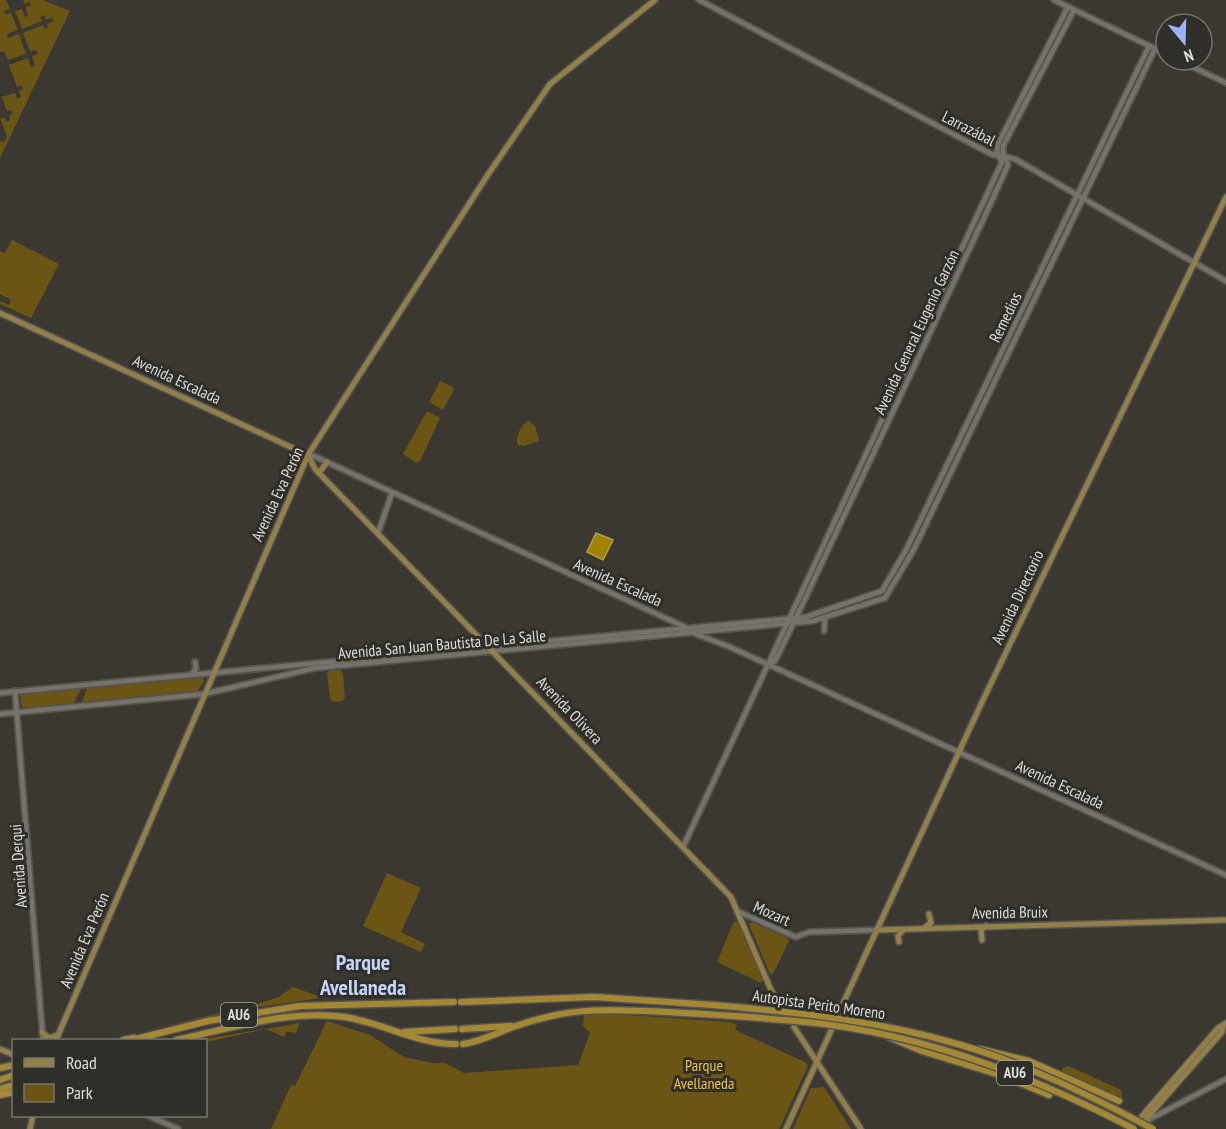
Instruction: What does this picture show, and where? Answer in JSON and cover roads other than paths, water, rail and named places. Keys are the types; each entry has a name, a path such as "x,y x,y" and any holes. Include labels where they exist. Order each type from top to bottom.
{"highway":[{"name":"Autopista Perito Moreno","path":"139,1039 208,1021 300,1006 551,997 640,998 823,1015 914,1032 962,1045 1048,1077 1154,1129"},
{"name":"Autopista Perito Moreno","path":"186,1039 268,1022 324,1015 348,1018 434,1044 460,1044 491,1037 515,1026 578,1010 646,1011 826,1024 889,1037 1001,1068 1071,1097 1134,1129"},
{"name":"Autopista Perito Moreno","path":"398,1033 515,1026"},
{"path":"133,1039 153,1035"},
{"path":"889,1037 922,1051 1003,1076 1049,1095"},
{"path":"962,1045 1019,1058 1119,1101"},
{"path":"0,1067 11,1065"},
{"path":"0,1095 12,1093"}],"main road":[{"name":"Avenida Eva Perón","path":"57,1039 308,455 550,84 655,0"},
{"name":"Avenida Directorio","path":"839,1012 958,753 1226,197"},
{"name":"Avenida Escalada","path":"0,313 308,455"},
{"name":"Avenida Olivera","path":"308,455 318,473 731,897 771,990 781,1006"},
{"path":"318,473 327,462"},
{"path":"923,928 931,923 929,914"},
{"name":"Avenida Bruix","path":"877,930 1226,920"},
{"path":"982,940 981,930 987,926"},
{"path":"899,942 898,936 903,930"},
{"path":"1145,1118 1222,1032 1225,1024"},
{"path":"794,1027 861,1129"},
{"path":"786,1129 831,1031"},
{"path":"42,1032 50,1038 57,1039"}],"street":[{"name":"Larrazábal","path":"699,0 1002,157 1015,159 1226,281"},
{"path":"1054,0 1154,48"},
{"name":"Avenida General Eugenio Garzón","path":"768,664 775,661 796,618 983,220 1008,165 1002,157 998,144 1068,7"},
{"name":"Avenida General Eugenio Garzón","path":"683,847 1002,162 1003,146 1074,10"},
{"name":"Remedios","path":"885,598 913,551 1149,46"},
{"name":"Remedios","path":"876,594 886,586 907,548 1080,195 1154,51"},
{"path":"1203,72 1226,83"},
{"name":"Avenida Escalada","path":"308,455 1226,875"},
{"path":"378,533 392,493"},
{"name":"Avenida San Juan Bautista De La Salle","path":"0,693 214,671 788,619 818,615 876,594"},
{"name":"Avenida San Juan Bautista De La Salle","path":"0,714 204,694 315,668 793,624 825,618 885,598"},
{"path":"824,631 825,618"},
{"path":"666,629 669,625 667,619"},
{"path":"416,653 419,647"},
{"path":"193,673 196,668 195,662"},
{"name":"Avenida Derqui","path":"15,691 43,1039"},
{"name":"Mozart","path":"737,911 796,937"},
{"name":"Avenida Bruix","path":"796,937 809,932 877,930"},
{"path":"1145,1118 1226,1078"},
{"path":"151,1117 178,1129"}],"tunnel":[{"path":"781,1006 794,1027"}],"district":[{"name":"Parque Avellaneda","path":"363,974"}]}
